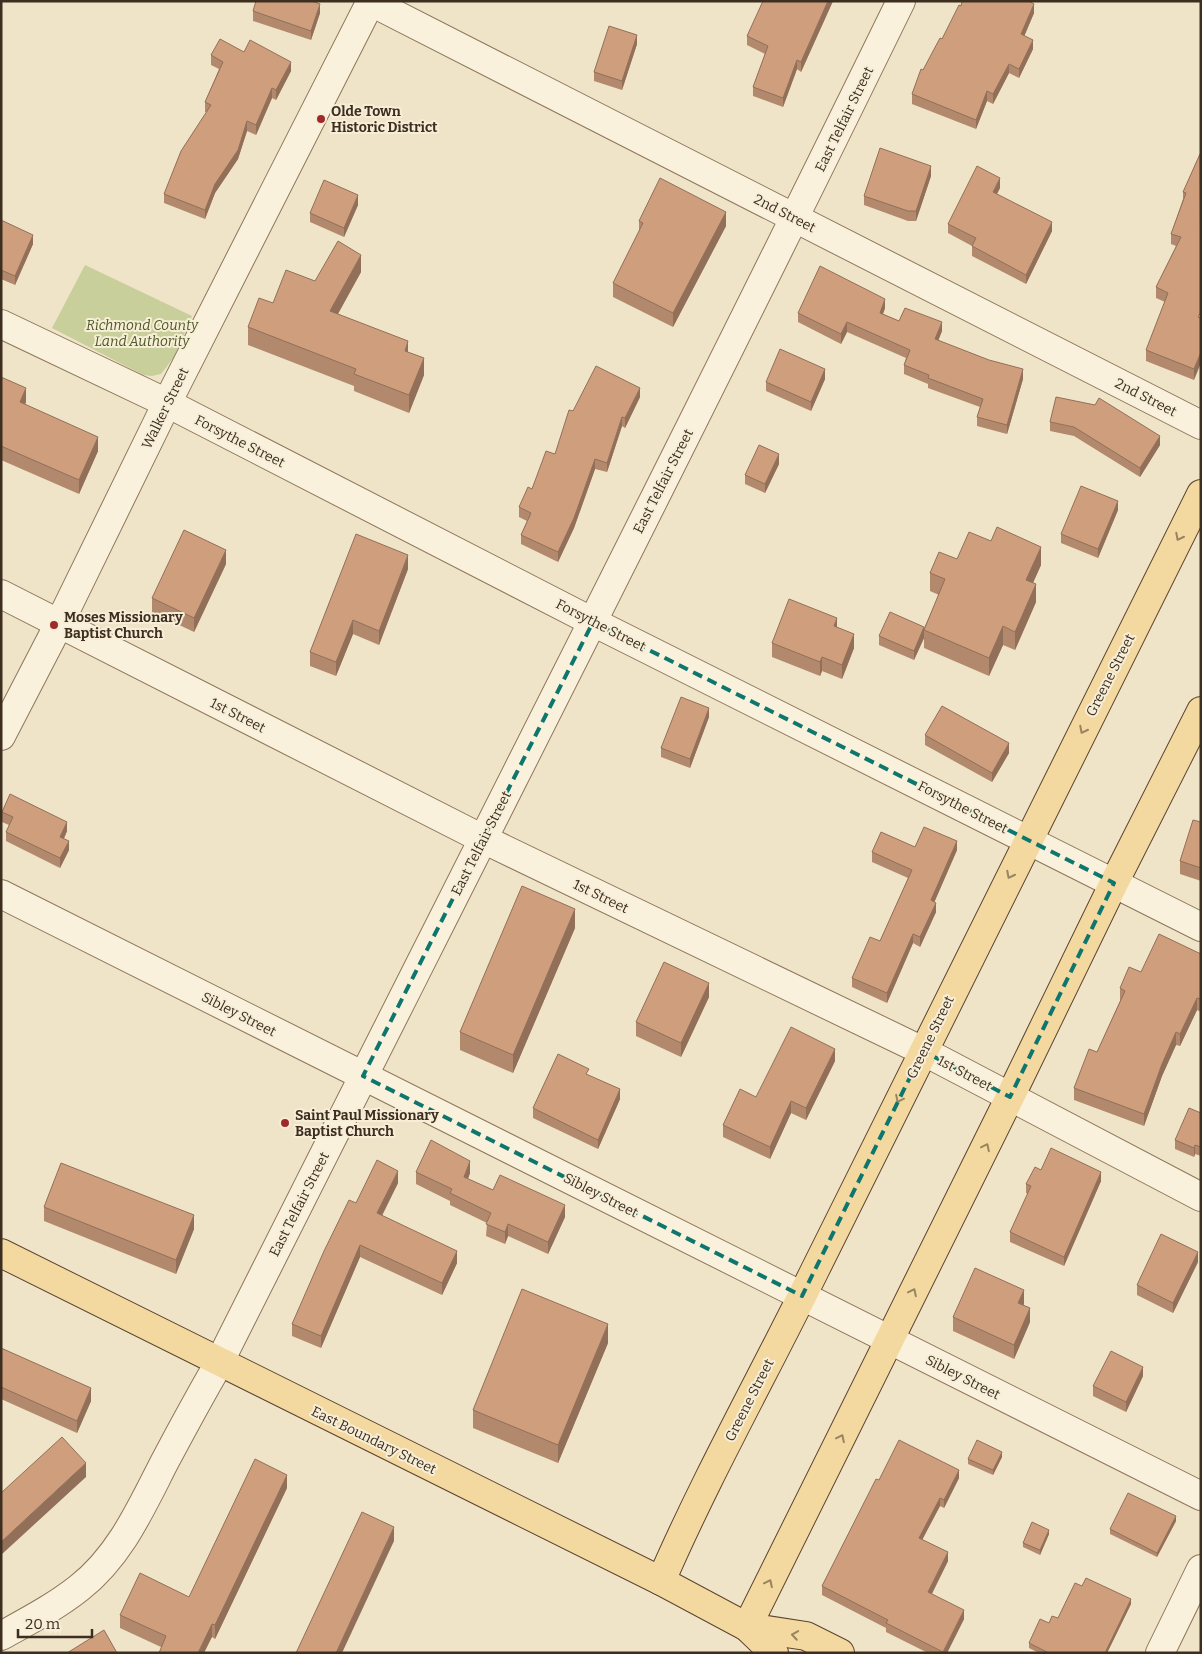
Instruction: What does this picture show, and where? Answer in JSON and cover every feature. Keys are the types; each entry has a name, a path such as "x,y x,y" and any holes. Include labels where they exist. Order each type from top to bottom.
{"main road":[{"name":"Greene Street","path":"660,1581 685,1526 802,1296 1201,494"},
{"path":"747,1627 1114,883 1201,712"},
{"name":"East Boundary Street","path":"1,1253 660,1581 747,1627 774,1653"},
{"name":"East Boundary Street","path":"747,1627 806,1636 840,1653"}],"street":[{"name":"East Telfair Street","path":"1,1636 54,1606 80,1588 116,1550 219,1363 593,622 901,1"},
{"name":"2nd Street","path":"370,2 1201,425"},
{"name":"Walker Street","path":"1,736 59,624 166,403 370,2"},
{"name":"Forsythe Street","path":"1,324 166,403 593,622 1201,927"},
{"name":"1st Street","path":"1,594 483,839 923,1051 1201,1197"},
{"name":"Sibley Street","path":"1,894 1201,1496"},
{"path":"1160,1653 1201,1569"}],"highlighted area":[{"path":"593,622 1114,883 1010,1097 923,1051 802,1296 363,1076"}],"green space":[{"name":"Richmond County Land Authority","path":"85,265 192,316 174,357 161,374 143,375 52,328"}],"building":[{"path":"256,1 312,1 320,4 311,31 253,11"},
{"path":"763,1 828,1 801,62 797,60 783,98 753,87 768,46 747,36"},
{"path":"962,1 1029,1 1034,4 1021,34 1033,40 1019,69 1009,64 993,94 987,91 976,120 912,94 921,69 923,70 940,38 942,39"},
{"path":"609,26 637,35 622,81 594,72"},
{"path":"220,39 244,52 250,40 291,62 276,90 272,88 256,125 247,121 238,150 215,184 205,210 164,194 181,151 211,105 205,102 223,62 211,55"},
{"path":"880,148 931,166 916,211 908,211 864,196"},
{"path":"1200,154 1201,312 1198,317 1201,318 1201,352 1194,369 1146,350 1168,293 1156,287 1181,237 1171,234 1186,193 1183,192"},
{"path":"977,166 1000,178 993,192 1052,222 1026,275 972,246 976,238 948,224"},
{"path":"660,178 726,212 673,313 613,283 643,223 639,221"},
{"path":"324,180 358,195 344,228 310,213"},
{"path":"1,220 33,235 15,276 1,270"},
{"path":"338,241 361,255 330,311 408,341 405,351 424,358 409,395 354,374 356,369 248,327 259,298 273,303 286,270 315,281"},
{"path":"820,266 885,299 880,313 899,321 905,308 942,322 935,339 989,360 1023,369 1007,425 977,417 983,399 928,378 929,375 904,365 910,350 847,322 841,334 798,313"},
{"path":"780,349 825,369 811,402 766,382"},
{"path":"596,366 640,388 625,418 622,417 607,463 595,459 574,518 558,552 521,535 531,513 519,507 528,487 532,489 546,451 555,454 569,410 573,411"},
{"path":"1,377 26,388 20,402 98,437 79,480 1,446"},
{"path":"1056,397 1095,405 1099,398 1160,436 1140,468 1074,427 1050,422"},
{"path":"759,445 779,454 765,484 745,475"},
{"path":"1081,486 1118,501 1098,549 1061,534"},
{"path":"997,527 1041,547 1026,580 1036,584 1015,632 1003,626 989,658 924,630 945,579 930,573 939,552 957,559 969,532 991,541"},
{"path":"184,530 226,550 194,618 152,598"},
{"path":"356,534 408,555 379,631 353,620 336,662 310,652"},
{"path":"789,599 837,618 834,626 854,634 842,665 822,657 820,662 772,643"},
{"path":"890,612 924,627 914,651 879,636"},
{"path":"681,697 709,708 690,759 661,748"},
{"path":"942,706 1009,743 992,773 925,735"},
{"path":"10,794 67,822 60,837 69,841 60,858 6,832 13,817 2,812"},
{"path":"1193,820 1201,822 1201,868 1180,861"},
{"path":"924,827 957,841 931,900 936,903 920,937 913,934 887,993 852,978 870,937 880,941 912,870 872,852 881,832 915,847"},
{"path":"522,886 575,909 513,1055 460,1032"},
{"path":"1159,934 1201,954 1201,999 1197,998 1180,1034 1176,1032 1144,1114 1074,1088 1089,1049 1097,1052 1125,991 1120,988 1129,967 1141,972"},
{"path":"664,962 709,983 681,1043 636,1022"},
{"path":"791,1027 835,1049 806,1108 791,1101 770,1147 723,1125 740,1089 756,1097"},
{"path":"558,1054 589,1069 586,1074 620,1089 598,1140 533,1108"},
{"path":"1189,1108 1201,1113 1201,1147 1195,1145 1194,1148 1175,1140"},
{"path":"431,1140 470,1161 464,1177 493,1190 500,1175 565,1205 548,1242 508,1224 505,1232 486,1224 491,1213 450,1193 452,1189 416,1172"},
{"path":"1051,1148 1101,1172 1064,1257 1010,1232 1031,1186 1026,1184 1035,1167 1041,1170"},
{"path":"377,1160 398,1171 377,1213 457,1251 442,1283 360,1245 321,1336 292,1324 349,1200 356,1203"},
{"path":"61,1163 194,1215 176,1260 44,1207"},
{"path":"1161,1234 1198,1252 1173,1303 1137,1285"},
{"path":"975,1268 1024,1290 1018,1303 1030,1308 1014,1345 953,1317"},
{"path":"522,1289 608,1324 558,1445 473,1410"},
{"path":"1,1348 91,1388 77,1421 1,1387"},
{"path":"1111,1351 1143,1367 1126,1402 1093,1386"},
{"path":"62,1437 86,1463 1,1542 1,1493"},
{"path":"899,1440 959,1470 944,1500 940,1498 919,1538 948,1552 928,1592 964,1610 943,1652 886,1623 888,1620 822,1586 876,1479 879,1480"},
{"path":"977,1440 1002,1452 993,1470 968,1459"},
{"path":"255,1459 287,1475 215,1625 212,1624 198,1653 159,1653 166,1636 120,1615 140,1573 189,1597"},
{"path":"1128,1493 1176,1516 1157,1553 1110,1529"},
{"path":"362,1512 394,1527 336,1653 296,1653"},
{"path":"1032,1522 1049,1530 1040,1550 1023,1543"},
{"path":"1086,1578 1131,1599 1105,1653 1049,1653 1029,1643 1040,1619 1049,1623 1052,1616 1058,1618 1075,1583 1082,1586"},
{"path":"104,1630 117,1653 67,1653"}],"place":[{"name":"Olde Town Historic District","path":"321,119"},
{"name":"Moses Missionary Baptist Church","path":"54,625"},
{"name":"Saint Paul Missionary Baptist Church","path":"285,1123"}]}
